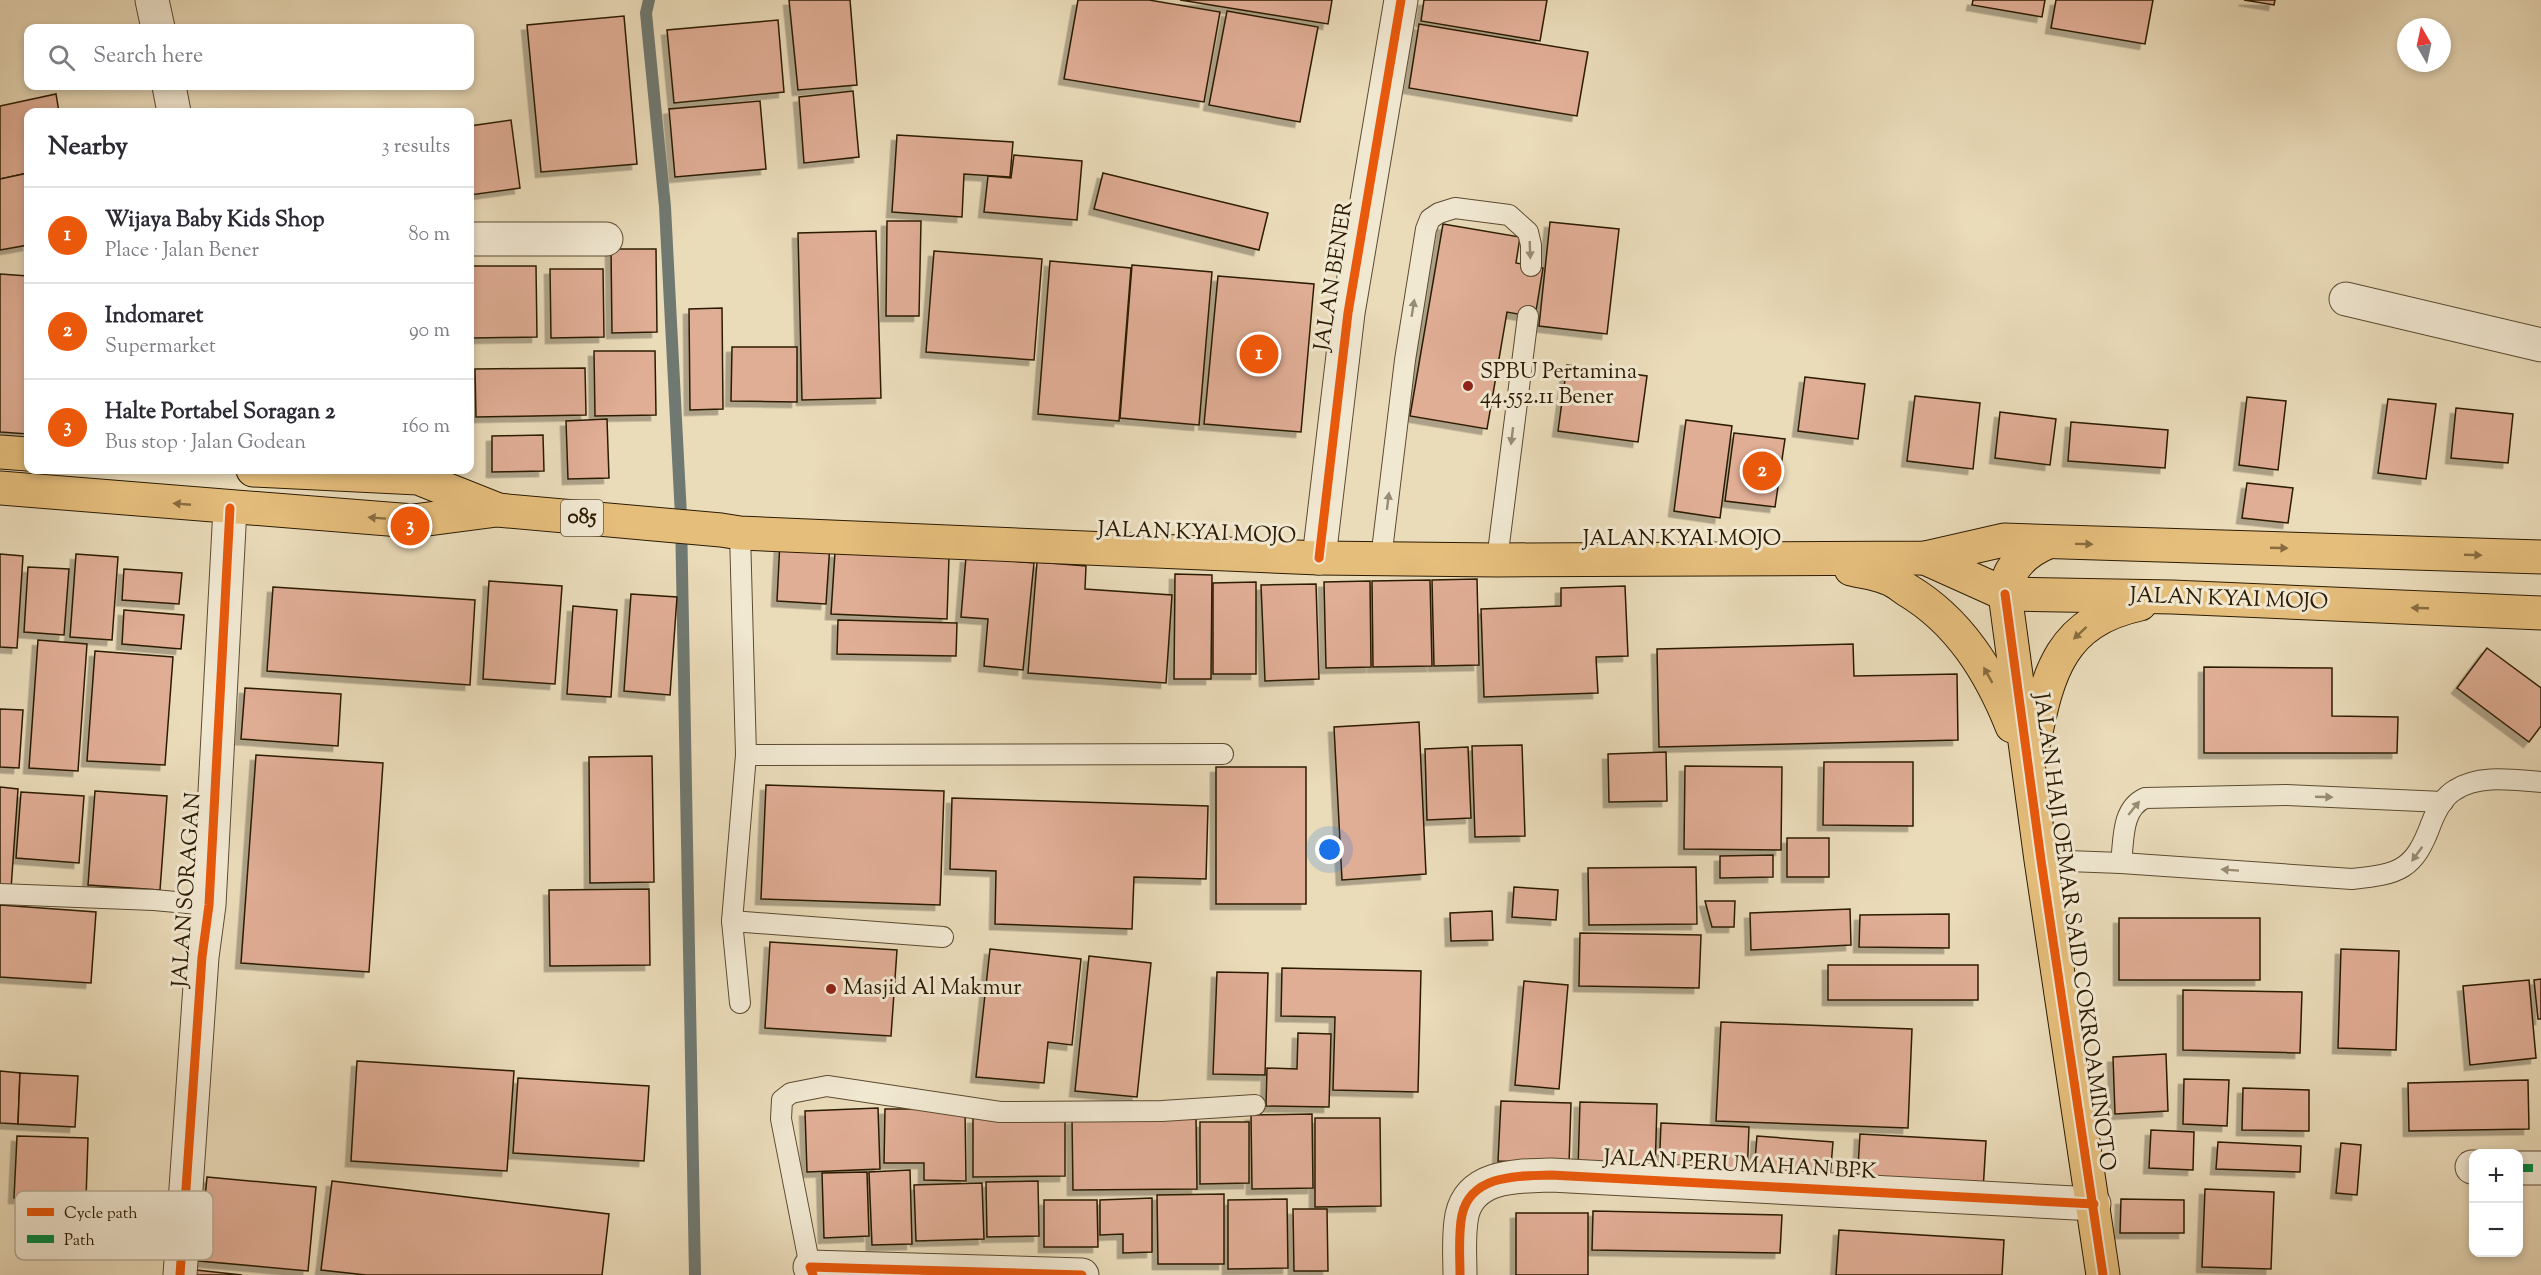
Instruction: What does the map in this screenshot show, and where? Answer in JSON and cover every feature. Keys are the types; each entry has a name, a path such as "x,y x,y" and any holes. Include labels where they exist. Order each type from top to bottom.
{"main road":[{"path":"0,453 24,454"},
{"name":"085","path":"336,474 418,478 497,510"},
{"path":"0,488 413,521 497,510"},
{"name":"JALAN KYAI MOJO","path":"497,510 730,531 1319,558 1497,560 1803,558 1939,561 2004,540 2541,557"},
{"path":"2005,594 2006,581 2012,568 2028,552 2048,542"},
{"path":"1803,558 1888,578 1925,601 1956,629 1981,662 2000,695 2029,767"},
{"name":"JALAN KYAI MOJO","path":"1939,561 2005,594 2172,597 2541,613"},
{"path":"1939,561 1974,593 1995,627 2017,678"},
{"name":"JALAN HAJI OEMAR SAID COKROAMINOTO","path":"2005,594 2041,860 2103,1275"},
{"path":"2029,767 2044,690 2059,657 2079,632 2099,618 2123,608 2172,597"}],"street":[{"path":"152,0 157,24"},
{"name":"JALAN BENER","path":"1319,558 1348,313 1401,0"},
{"path":"170,90 173,108"},
{"path":"474,239 606,239"},
{"path":"2346,299 2541,345"},
{"name":"JALAN SORAGAN","path":"186,1191 202,957 209,905 230,508"},
{"path":"2523,1168 2541,1168"},
{"name":"JALAN PERUMAHAN BPK","path":"1460,1275 1461,1222 1467,1202 1479,1188 1498,1179 1521,1176 1551,1175 2094,1204"},
{"name":"JALAN SORAGAN","path":"180,1275 181,1260"},
{"path":"812,1271 1082,1275"}],"lane":[{"path":"1381,559 1405,360 1426,229 1430,219 1439,213 1455,208 1509,215 1528,232 1531,244 1531,266"},
{"path":"1497,560 1528,316"},
{"path":"730,531 746,755 732,921 740,1003"},
{"path":"746,755 1223,753"},
{"path":"2041,860 2121,863 2352,879 2375,877 2396,871 2412,861 2421,850 2434,815 2455,789 2474,782 2496,779 2541,782"},
{"path":"2121,863 2126,818 2130,807 2145,798 2286,795 2443,802"},
{"path":"0,894 154,900 209,905"},
{"path":"732,921 943,937"},
{"path":"812,1271 781,1119 782,1100 791,1093 827,1086 1000,1112 1162,1111 1255,1105"}],"building":[{"path":"789,0 850,0 857,85 798,90"},
{"path":"1078,0 1149,0 1220,12 1204,102 1064,79"},
{"path":"1180,0 1332,0 1328,24"},
{"path":"1424,0 1547,0 1540,41 1421,21"},
{"path":"1973,0 2045,0 2042,17 1972,5"},
{"path":"2056,0 2153,0 2145,44 2051,28"},
{"path":"2244,0 2275,0 2274,5"},
{"path":"1227,11 1318,27 1300,122 1209,105"},
{"path":"624,16 637,164 541,172 527,25"},
{"path":"778,20 784,92 674,103 667,30"},
{"path":"1419,24 1588,52 1577,116 1409,88"},
{"path":"853,91 859,157 804,163 799,97"},
{"path":"56,94 58,108 24,108 24,174 0,179 0,106"},
{"path":"760,101 766,169 675,177 669,109"},
{"path":"511,120 520,188 474,194 474,125"},
{"path":"897,135 1013,142 1010,177 964,174 962,217 892,212"},
{"path":"1014,155 1082,161 1077,220 984,212 988,176 1011,178"},
{"path":"1103,173 1268,213 1259,250 1094,209"},
{"path":"24,174 24,246 0,250 0,179"},
{"path":"887,221 921,221 919,316 886,316"},
{"path":"1550,222 1619,229 1607,334 1539,326"},
{"path":"1443,224 1520,237 1516,263 1543,268 1535,317 1507,312 1487,429 1410,416"},
{"path":"876,231 881,398 802,400 798,233"},
{"path":"611,249 656,249 657,332 612,333"},
{"path":"934,251 1042,259 1034,360 926,352"},
{"path":"1050,261 1131,268 1119,421 1038,414"},
{"path":"1132,265 1212,272 1199,425 1120,418"},
{"path":"474,266 536,266 537,337 474,338"},
{"path":"550,269 603,269 604,337 551,338"},
{"path":"0,274 24,276 24,434 0,432"},
{"path":"1218,276 1314,284 1301,432 1204,424"},
{"path":"722,308 723,409 690,410 689,309"},
{"path":"732,347 797,347 797,402 731,401"},
{"path":"594,351 655,351 656,415 595,416"},
{"path":"1567,365 1647,376 1638,442 1558,431"},
{"path":"585,368 586,415 476,417 475,369"},
{"path":"1805,377 1865,384 1858,439 1798,431"},
{"path":"1915,396 1980,403 1973,469 1907,461"},
{"path":"2247,397 2286,401 2278,470 2239,465"},
{"path":"2388,399 2436,404 2426,479 2378,473"},
{"path":"2456,408 2513,414 2508,463 2451,458"},
{"path":"2000,412 2056,419 2050,465 1995,458"},
{"path":"607,419 609,478 568,479 566,421"},
{"path":"1686,420 1732,426 1720,518 1674,511"},
{"path":"2071,422 2168,430 2165,468 2068,461"},
{"path":"1734,433 1785,439 1775,507 1725,501"},
{"path":"543,435 544,471 492,472 492,436"},
{"path":"2247,483 2293,488 2288,523 2242,518"},
{"path":"780,541 830,544 826,604 777,601"},
{"path":"835,552 949,557 947,619 831,614"},
{"path":"0,554 23,556 17,648 0,647"},
{"path":"76,554 118,557 112,640 70,637"},
{"path":"966,557 1034,563 1023,670 984,666 988,619 961,617"},
{"path":"1037,562 1086,566 1085,589 1172,595 1166,683 1028,673"},
{"path":"28,567 69,569 64,635 24,632"},
{"path":"124,569 182,573 179,604 122,600"},
{"path":"1175,574 1212,575 1211,679 1174,679"},
{"path":"1477,579 1479,665 1434,666 1432,580"},
{"path":"1430,580 1432,666 1373,667 1372,581"},
{"path":"489,581 562,586 555,684 483,679"},
{"path":"1370,581 1371,667 1326,668 1324,582"},
{"path":"1256,582 1256,674 1213,674 1213,583"},
{"path":"1316,584 1319,679 1265,681 1261,585"},
{"path":"1625,586 1628,656 1596,657 1598,693 1484,697 1481,609 1561,606 1561,588"},
{"path":"273,587 475,600 470,685 267,671"},
{"path":"631,594 677,597 670,695 624,691"},
{"path":"573,606 617,610 611,697 567,694"},
{"path":"124,610 184,615 181,649 122,644"},
{"path":"838,620 957,623 956,656 837,654"},
{"path":"38,640 87,644 78,771 29,768"},
{"path":"1853,644 1854,676 1957,674 1958,740 1659,747 1657,649"},
{"path":"2487,648 2541,688 2541,726 2529,742 2457,688"},
{"path":"95,651 173,657 165,765 87,761"},
{"path":"2204,667 2332,668 2332,716 2398,717 2397,753 2204,753"},
{"path":"245,688 341,694 338,746 241,739"},
{"path":"0,709 23,710 19,768 0,767"},
{"path":"1419,722 1426,874 1342,880 1334,727"},
{"path":"1522,745 1525,836 1475,837 1472,746"},
{"path":"1468,747 1471,818 1427,820 1425,749"},
{"path":"1666,752 1667,801 1609,802 1608,754"},
{"path":"256,755 383,763 369,972 241,963"},
{"path":"652,756 654,882 590,883 589,757"},
{"path":"1824,762 1913,762 1913,826 1823,825"},
{"path":"1685,766 1782,767 1781,850 1684,849"},
{"path":"1216,767 1306,767 1306,904 1216,904"},
{"path":"766,785 944,791 940,905 761,899"},
{"path":"0,787 18,789 11,889 0,888"},
{"path":"95,791 167,796 160,890 88,885"},
{"path":"21,792 84,796 79,863 16,858"},
{"path":"952,798 1208,806 1206,879 1134,877 1132,929 995,924 996,871 950,869"},
{"path":"1787,838 1829,838 1829,877 1787,877"},
{"path":"1773,855 1773,877 1720,878 1720,856"},
{"path":"1696,867 1697,924 1589,925 1588,868"},
{"path":"1514,887 1558,890 1556,920 1512,917"},
{"path":"649,889 650,965 550,966 549,890"},
{"path":"1705,901 1735,901 1734,927 1712,927"},
{"path":"0,905 96,912 91,983 0,977"},
{"path":"1850,909 1851,945 1751,950 1750,913"},
{"path":"1492,911 1493,940 1451,941 1450,913"},
{"path":"1949,914 1949,948 1859,947 1860,915"},
{"path":"2119,918 2260,918 2260,980 2119,980"},
{"path":"1580,933 1701,935 1699,988 1579,986"},
{"name":"Masjid Al Makmur","path":"770,942 897,950 891,1036 765,1028"},
{"path":"990,949 1081,959 1072,1045 1048,1042 1044,1083 976,1077"},
{"path":"2341,949 2399,951 2396,1050 2338,1048"},
{"path":"1089,956 1151,963 1137,1097 1075,1091"},
{"path":"1828,965 1978,965 1978,1000 1828,1000"},
{"path":"1282,968 1421,971 1418,1092 1333,1090 1335,1017 1281,1016"},
{"path":"1217,972 1268,973 1265,1075 1213,1074"},
{"path":"2541,979 2541,1019 2538,1019 2534,980"},
{"path":"2529,980 2536,1058 2470,1065 2463,986"},
{"path":"1524,981 1568,985 1559,1089 1515,1085"},
{"path":"2183,990 2302,992 2300,1053 2183,1050"},
{"path":"1721,1022 1912,1029 1908,1128 1716,1121"},
{"path":"1298,1033 1331,1034 1329,1107 1266,1106 1267,1068 1297,1069"},
{"path":"2166,1054 2168,1111 2115,1114 2113,1057"},
{"path":"357,1061 514,1071 507,1171 351,1161"},
{"path":"0,1071 20,1073 18,1124 0,1123"},
{"path":"20,1073 78,1076 75,1127 18,1124"},
{"path":"518,1078 649,1086 644,1161 513,1153"},
{"path":"2184,1079 2229,1080 2227,1126 2183,1124"},
{"path":"2528,1080 2529,1129 2409,1131 2408,1083"},
{"path":"2243,1088 2309,1090 2309,1131 2242,1130"},
{"path":"1501,1101 1571,1103 1569,1164 1498,1161"},
{"path":"1580,1102 1657,1104 1655,1172 1578,1170"},
{"path":"878,1108 880,1169 807,1172 805,1111"},
{"path":"885,1109 965,1109 966,1181 924,1180 924,1163 884,1163"},
{"path":"1312,1114 1313,1188 1252,1189 1251,1115"},
{"path":"1065,1116 1065,1176 973,1177 973,1118"},
{"path":"1196,1117 1197,1189 1073,1190 1072,1119"},
{"path":"1315,1118 1380,1118 1381,1206 1315,1207"},
{"path":"1200,1122 1249,1122 1249,1183 1200,1184"},
{"path":"1661,1123 1749,1127 1747,1177 1659,1173"},
{"path":"2151,1130 2194,1132 2193,1170 2149,1168"},
{"path":"1860,1134 1986,1141 1983,1191 1857,1184"},
{"path":"17,1136 88,1138 86,1191 15,1191 14,1198"},
{"path":"1757,1136 1833,1142 1830,1178 1754,1172"},
{"path":"2218,1142 2301,1146 2300,1172 2216,1169"},
{"path":"2341,1143 2361,1145 2357,1195 2336,1193"},
{"path":"910,1170 912,1244 872,1245 869,1172"},
{"path":"867,1172 869,1236 824,1238 822,1173"},
{"path":"207,1177 316,1187 308,1271 199,1261 213,1260 213,1191 206,1191"},
{"path":"332,1181 609,1214 602,1275 366,1275 321,1270"},
{"path":"1038,1181 1039,1236 987,1237 986,1182"},
{"path":"982,1183 984,1239 916,1241 914,1185"},
{"path":"2205,1189 2274,1192 2271,1269 2202,1267"},
{"path":"1224,1194 1224,1264 1158,1264 1157,1195"},
{"path":"1152,1198 1152,1252 1123,1253 1123,1234 1100,1235 1100,1200"},
{"path":"1287,1199 1288,1268 1228,1269 1228,1200"},
{"path":"2121,1199 2184,1200 2184,1233 2120,1233"},
{"path":"1044,1200 1097,1200 1098,1247 1044,1247"},
{"path":"1293,1209 1327,1209 1328,1271 1294,1271"},
{"path":"1593,1211 1782,1215 1780,1253 1592,1250"},
{"path":"1516,1213 1588,1213 1588,1275 1516,1275"},
{"path":"1839,1230 2004,1240 2002,1275 1836,1275"},
{"path":"196,1270 242,1275 196,1275"}],"waterway":[{"path":"649,0 646,13 665,207 681,516 695,1275"}],"marked path":[{"path":"2523,1168 2541,1168"}],"cycle path":[{"path":"1319,558 1348,313 1401,0"},
{"path":"186,1191 202,957 209,905 230,508"},
{"path":"2005,594 2041,860 2103,1275"},
{"path":"1460,1275 1460,1230 1467,1202 1475,1192 1486,1185 1511,1177 1551,1175 2094,1204"},
{"path":"180,1275 181,1260"},
{"path":"813,1275 810,1267 1082,1275"}],"place":[{"name":"Wijaya Baby Kids Shop","path":"1259,354"},
{"name":"SPBU Pertamina 44.552.11 Bener","path":"1468,386"},
{"name":"Indomaret","path":"1762,471"},
{"name":"Halte Portabel Soragan 2","path":"410,526"},
{"name":"Masjid Al Makmur","path":"831,989"}]}
